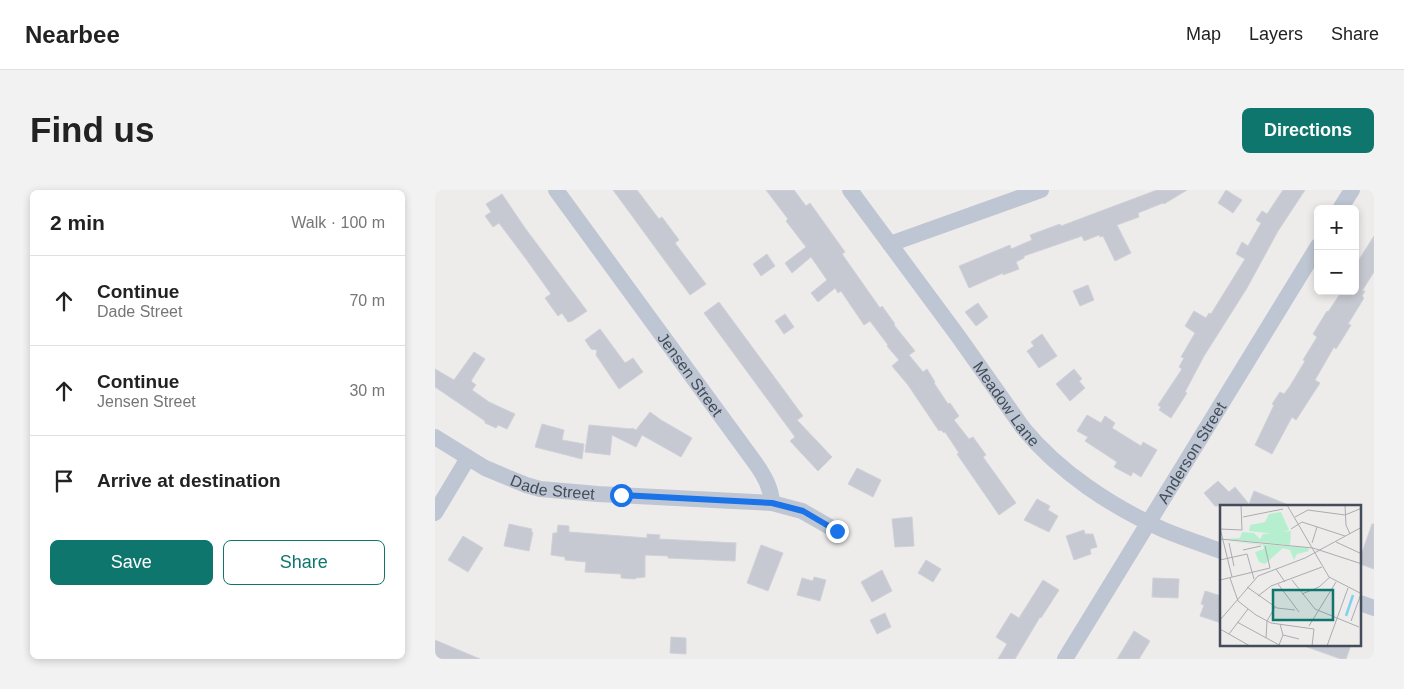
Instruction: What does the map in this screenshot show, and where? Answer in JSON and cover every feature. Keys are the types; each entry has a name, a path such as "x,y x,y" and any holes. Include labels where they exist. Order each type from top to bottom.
{"street":[{"name":"Jensen Street","path":"556,190 756,464 766,479 772,493 772,503"},
{"name":"Meadow Lane","path":"850,190 1034,442 1056,464 1089,488 1164,530 1220,551"},
{"path":"890,244 1041,190"},
{"path":"1343,205 1352,190"},
{"name":"Anderson Street","path":"1065,659 1316,250"},
{"name":"Dade Street","path":"435,437 500,476 540,488 598,494 772,503"},
{"path":"435,512 468,458"},
{"path":"772,503 803,511 837,531"},
{"path":"1361,603 1374,608"}],"building":[{"path":"613,190 637,190 659,219 662,217 679,240 675,243 706,284 690,295"},
{"path":"766,190 794,190 806,206 810,203 845,252 842,254 880,308 882,306 894,325 915,351 909,355 923,372 927,369 948,404 950,403 959,416 954,420 969,439 973,437 986,455 983,457 1016,503 999,515 957,454 959,453 945,432 939,431 908,385 892,366 899,360 870,321 864,325 841,291 838,293 835,288 818,302 811,293 827,280 811,257 792,273 785,263 806,247"},
{"path":"1157,190 1187,190 1164,204 1138,213 1139,217 1117,225 1131,253 1115,261 1103,236 1100,237 1099,235 1084,241 1082,236 1024,256 1024,258 1016,262 1019,269 1003,275 1003,273 969,288 959,266 1010,245 1011,249 1032,240 1030,235 1060,224 1061,226"},
{"path":"1226,190 1242,200 1233,213 1218,203"},
{"path":"1283,190 1305,190 1278,231 1247,288 1204,356 1185,392 1187,393 1171,418 1159,410 1161,407 1158,405 1182,369 1179,367 1184,358 1181,357 1195,333 1185,326 1194,311 1206,318 1209,313 1211,314 1245,259 1236,254 1242,242 1248,246 1261,223 1256,220 1262,211 1267,214"},
{"path":"502,194 587,311 572,321 568,322 562,313 558,316 545,298 551,294 526,259 499,223 493,227 485,216 491,212 486,204"},
{"path":"1374,236 1374,272 1362,291 1365,291 1362,296 1364,298 1348,324 1351,325 1336,349 1334,347 1315,380 1320,383 1296,420 1292,417 1272,454 1255,445 1274,405 1272,404 1280,392 1284,394 1290,386 1317,337 1313,334 1339,295 1359,295 1359,260"},
{"path":"767,254 775,266 761,276 753,264"},
{"path":"1088,285 1094,300 1080,306 1073,291"},
{"path":"719,302 803,416 797,420 832,457 818,471 790,441 795,437 704,313"},
{"path":"978,303 988,317 976,326 965,312"},
{"path":"785,314 794,327 784,334 775,321"},
{"path":"600,329 625,363 633,358 643,372 619,389 596,355 597,350 591,349 585,340"},
{"path":"1042,334 1057,356 1039,368 1027,351 1034,346 1031,342"},
{"path":"474,352 485,359 471,381 476,385 472,390 489,402 515,414 507,429 498,425 496,428 485,423 485,421 435,387 435,369 454,380"},
{"path":"1074,369 1082,379 1079,381 1085,388 1070,401 1056,384"},
{"path":"650,412 692,438 681,457 642,435 636,447 612,435 610,455 585,452 589,425 632,428 636,430"},
{"path":"1087,415 1101,423 1105,416 1115,423 1112,428 1141,446 1143,442 1157,450 1141,477 1133,472 1131,476 1114,467 1117,462 1085,441 1088,437 1077,431"},
{"path":"542,424 564,430 562,440 584,444 582,459 535,447"},
{"path":"857,468 881,480 873,497 848,484"},
{"path":"1218,481 1229,492 1235,487 1249,504 1254,491 1289,505 1215,506 1204,493"},
{"path":"1037,499 1050,506 1048,510 1058,516 1049,532 1024,520"},
{"path":"912,517 914,546 895,547 892,519"},
{"path":"509,524 532,529 529,551 504,546"},
{"path":"1372,524 1374,524 1374,569 1361,564 1361,555"},
{"path":"558,525 569,526 569,532 647,538 647,534 660,535 659,539 736,543 735,561 645,555 645,577 635,579 621,578 621,574 585,572 586,562 565,560 565,557 551,555 553,533 557,533"},
{"path":"1084,530 1085,534 1093,534 1097,547 1090,549 1091,554 1074,560 1066,536"},
{"path":"463,536 483,548 468,572 448,560"},
{"path":"761,545 783,553 768,591 747,583"},
{"path":"926,560 941,569 933,582 918,573"},
{"path":"882,570 892,591 872,602 861,582"},
{"path":"814,577 826,580 820,601 797,595 802,578 813,581"},
{"path":"1153,578 1179,579 1178,598 1152,597"},
{"path":"1043,580 1059,590 1040,617 1015,659 998,659 1007,644 996,637 1011,613 1019,618"},
{"path":"1205,591 1220,596 1220,623 1200,616 1204,605 1201,604"},
{"path":"885,613 891,627 877,634 870,620"},
{"path":"1134,631 1150,641 1139,659 1117,659"},
{"path":"671,637 686,638 686,654 670,653"},
{"path":"435,640 480,659 435,659"},
{"path":"1307,647 1350,647 1346,659"}],"route":[{"path":"621,495 772,503 803,511 837,531"}]}
